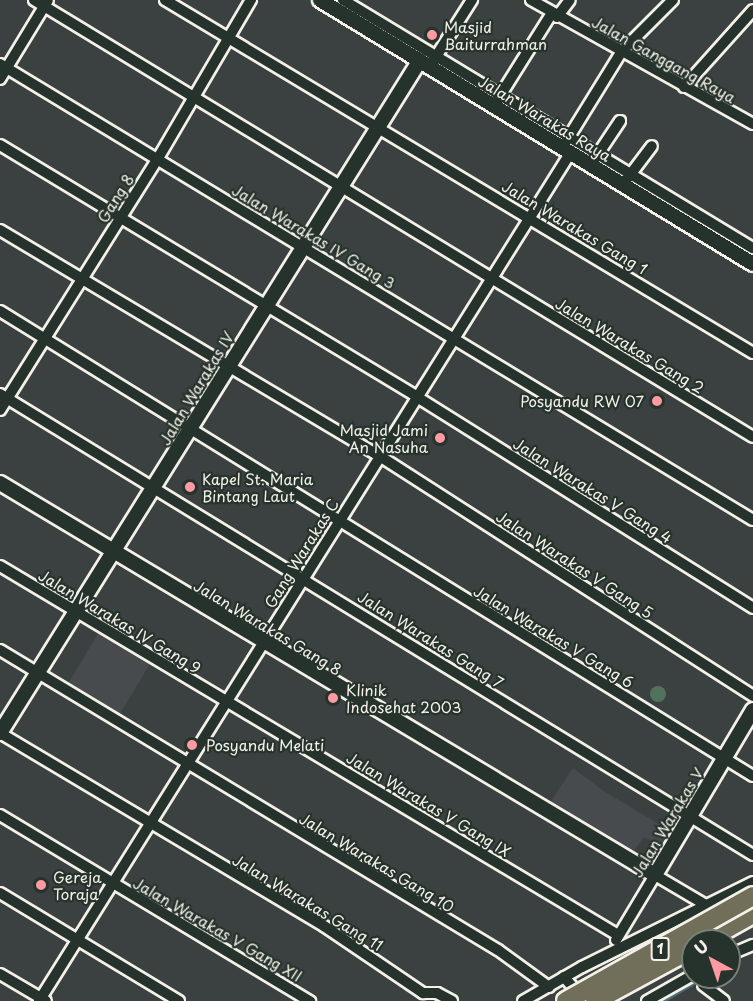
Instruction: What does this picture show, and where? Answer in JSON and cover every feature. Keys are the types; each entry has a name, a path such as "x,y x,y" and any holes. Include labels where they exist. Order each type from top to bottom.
{"highway":[{"name":"1","path":"566,1001 753,896"},
{"path":"726,929 753,914"},
{"name":"1","path":"596,1001 681,955"}],"street":[{"path":"34,0 46,3 342,188"},
{"name":"Jalan Warakas Gang 1","path":"165,0 753,353"},
{"name":"Gang 8","path":"0,410 4,396 46,339 158,160 193,95 251,0"},
{"name":"Jalan Warakas Raya","path":"320,0 358,16 430,62 595,159 753,264"},
{"path":"343,0 358,16"},
{"path":"430,62 472,0"},
{"name":"Jalan Ganggang Raya","path":"531,0 554,15 753,124"},
{"path":"497,101 554,15 570,0"},
{"name":"Gang Warakas C","path":"42,1000 110,884 188,766 261,643 531,218 568,143 622,51 672,0"},
{"path":"0,79 3,67 46,3"},
{"path":"684,87 753,9"},
{"name":"Jalan Warakas IV","path":"0,733 155,489 303,248 380,129 430,62"},
{"name":"Jalan Warakas IV Gang 3","path":"3,67 455,337 753,520"},
{"path":"595,159 620,121"},
{"name":"Jalan Warakas V Gang 4","path":"0,145 417,398 753,608"},
{"path":"652,146 627,179 753,248"},
{"name":"Jalan Warakas Gang 2","path":"342,188 753,437"},
{"name":"Jalan Warakas V Gang 5","path":"0,230 380,456 753,696"},
{"name":"Jalan Warakas V Gang 6","path":"0,311 193,426 339,521 753,776"},
{"name":"Jalan Warakas Gang 7","path":"4,396 155,489 305,577 753,855"},
{"name":"Jalan Warakas Gang 8","path":"0,483 261,643 700,902"},
{"name":"Jalan Warakas IV Gang 9","path":"0,566 225,702"},
{"name":"Jalan Warakas Gang 10","path":"0,650 36,675 542,980"},
{"name":"Jalan Warakas V Gang IX","path":"225,702 616,942"},
{"name":"Jalan Warakas V","path":"616,942 753,710"},
{"name":"Jalan Warakas Gang 11","path":"0,733 148,824 324,926 423,993 437,993 452,1001"},
{"name":"Jalan Warakas V Gang XII","path":"0,815 110,884 310,1001"},
{"path":"523,1001 542,980 564,977 616,942 700,902 753,882"},
{"path":"0,893 179,1001"},
{"path":"582,967 596,1001"},
{"path":"0,974 42,1000"},
{"path":"564,977 585,1001"},
{"path":"647,1001 681,982"},
{"path":"708,989 724,1001"}],"shaded area":[{"path":"99,632 150,663 117,719 66,688"},
{"path":"573,768 605,792 669,830 660,845 644,837 631,855 549,804"}],"green space":[{"path":"655,686 661,686 666,694 664,700 655,702 650,697 650,691"}],"waterway":[{"path":"522,115 550,131"},
{"path":"599,161 624,177"},
{"path":"630,180 652,195"},
{"path":"663,1001 684,989"}],"place":[{"name":"Masjid Baiturrahman","path":"432,35"},
{"name":"Posyandu RW 07","path":"657,401"},
{"name":"Masjid Jami An Nasuha","path":"440,438"},
{"name":"Kapel St. Maria Bintang Laut","path":"190,487"},
{"name":"Klinik Indosehat 2003","path":"333,698"},
{"name":"Posyandu Melati","path":"192,745"},
{"name":"Gereja Toraja","path":"41,885"}]}
